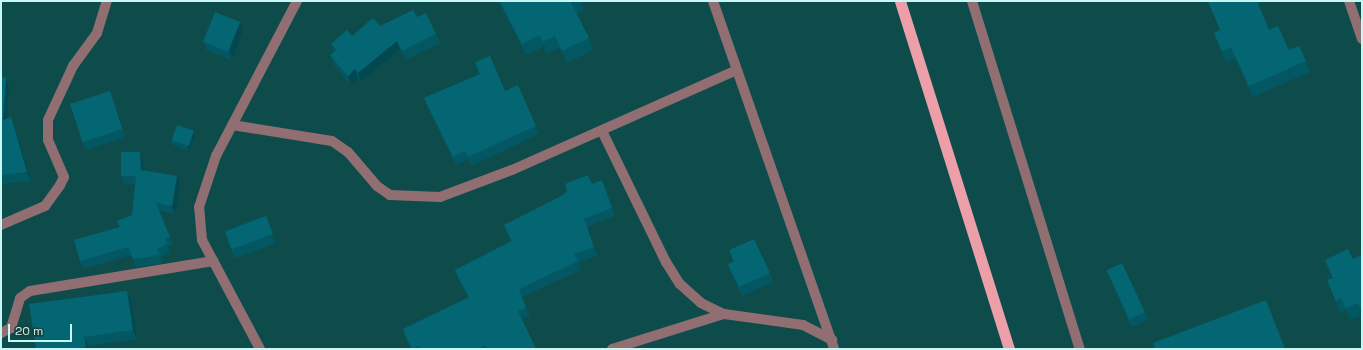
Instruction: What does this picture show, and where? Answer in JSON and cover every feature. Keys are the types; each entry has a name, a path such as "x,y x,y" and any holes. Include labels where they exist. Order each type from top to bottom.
{"highway":[{"path":"900,1 1009,349"}],"street":[{"path":"1,225 44,206 60,185 64,177 48,140 48,120 73,66 96,32 107,1"},
{"path":"260,349 201,233 199,207 204,184 232,125 297,1"},
{"path":"713,1 833,345"},
{"path":"972,1 1080,349"},
{"path":"1349,1 1362,39"},
{"path":"232,125 332,141 348,152 376,186 390,195 419,199 451,195 602,131 737,70"},
{"path":"602,131 680,284 701,303 724,314 803,325 833,345"},
{"path":"1,333 11,328 20,298 30,291 214,261"},
{"path":"612,349 724,314"}],"building":[{"path":"500,1 575,1 571,3 589,38 562,51 555,36 543,42 539,35 522,44"},
{"path":"1208,1 1257,1 1269,30 1278,26 1289,50 1299,46 1306,61 1249,86 1231,47 1222,51 1214,33 1220,30"},
{"path":"413,10 417,17 426,13 436,34 402,51 397,41 358,73 355,69 348,76 330,55 337,50 331,44 347,30 352,36 373,18 380,26"},
{"path":"215,12 240,22 228,52 203,42"},
{"path":"490,56 505,91 518,85 536,126 468,157 465,151 453,157 424,98 480,74 475,62"},
{"path":"1,77 6,78 3,120 11,117 27,172 1,175"},
{"path":"110,91 122,129 82,142 70,104"},
{"path":"177,125 194,131 189,146 172,140"},
{"path":"121,152 140,152 141,170 177,176 172,206 156,203 170,237 165,239 167,244 157,249 160,255 133,259 128,247 80,261 74,240 120,227 117,221 132,215 136,176 121,176"},
{"path":"588,175 592,184 602,180 612,208 584,219 594,247 574,254 578,261 519,289 526,308 518,311 536,349 488,349 485,345 478,349 421,349 419,346 412,349 403,329 469,297 455,270 512,241 504,225 563,195 567,191 565,184"},
{"path":"266,216 273,234 232,250 225,232"},
{"path":"754,239 770,273 739,287 728,264 734,261 729,250"},
{"path":"1348,249 1353,259 1362,255 1362,308 1358,303 1346,308 1341,298 1336,301 1327,280 1333,278 1325,260"},
{"path":"1122,263 1145,312 1129,319 1107,270"},
{"path":"127,291 133,330 84,337 86,347 71,349 36,349 29,304"},
{"path":"1266,300 1285,349 1155,349 1153,343"}]}
